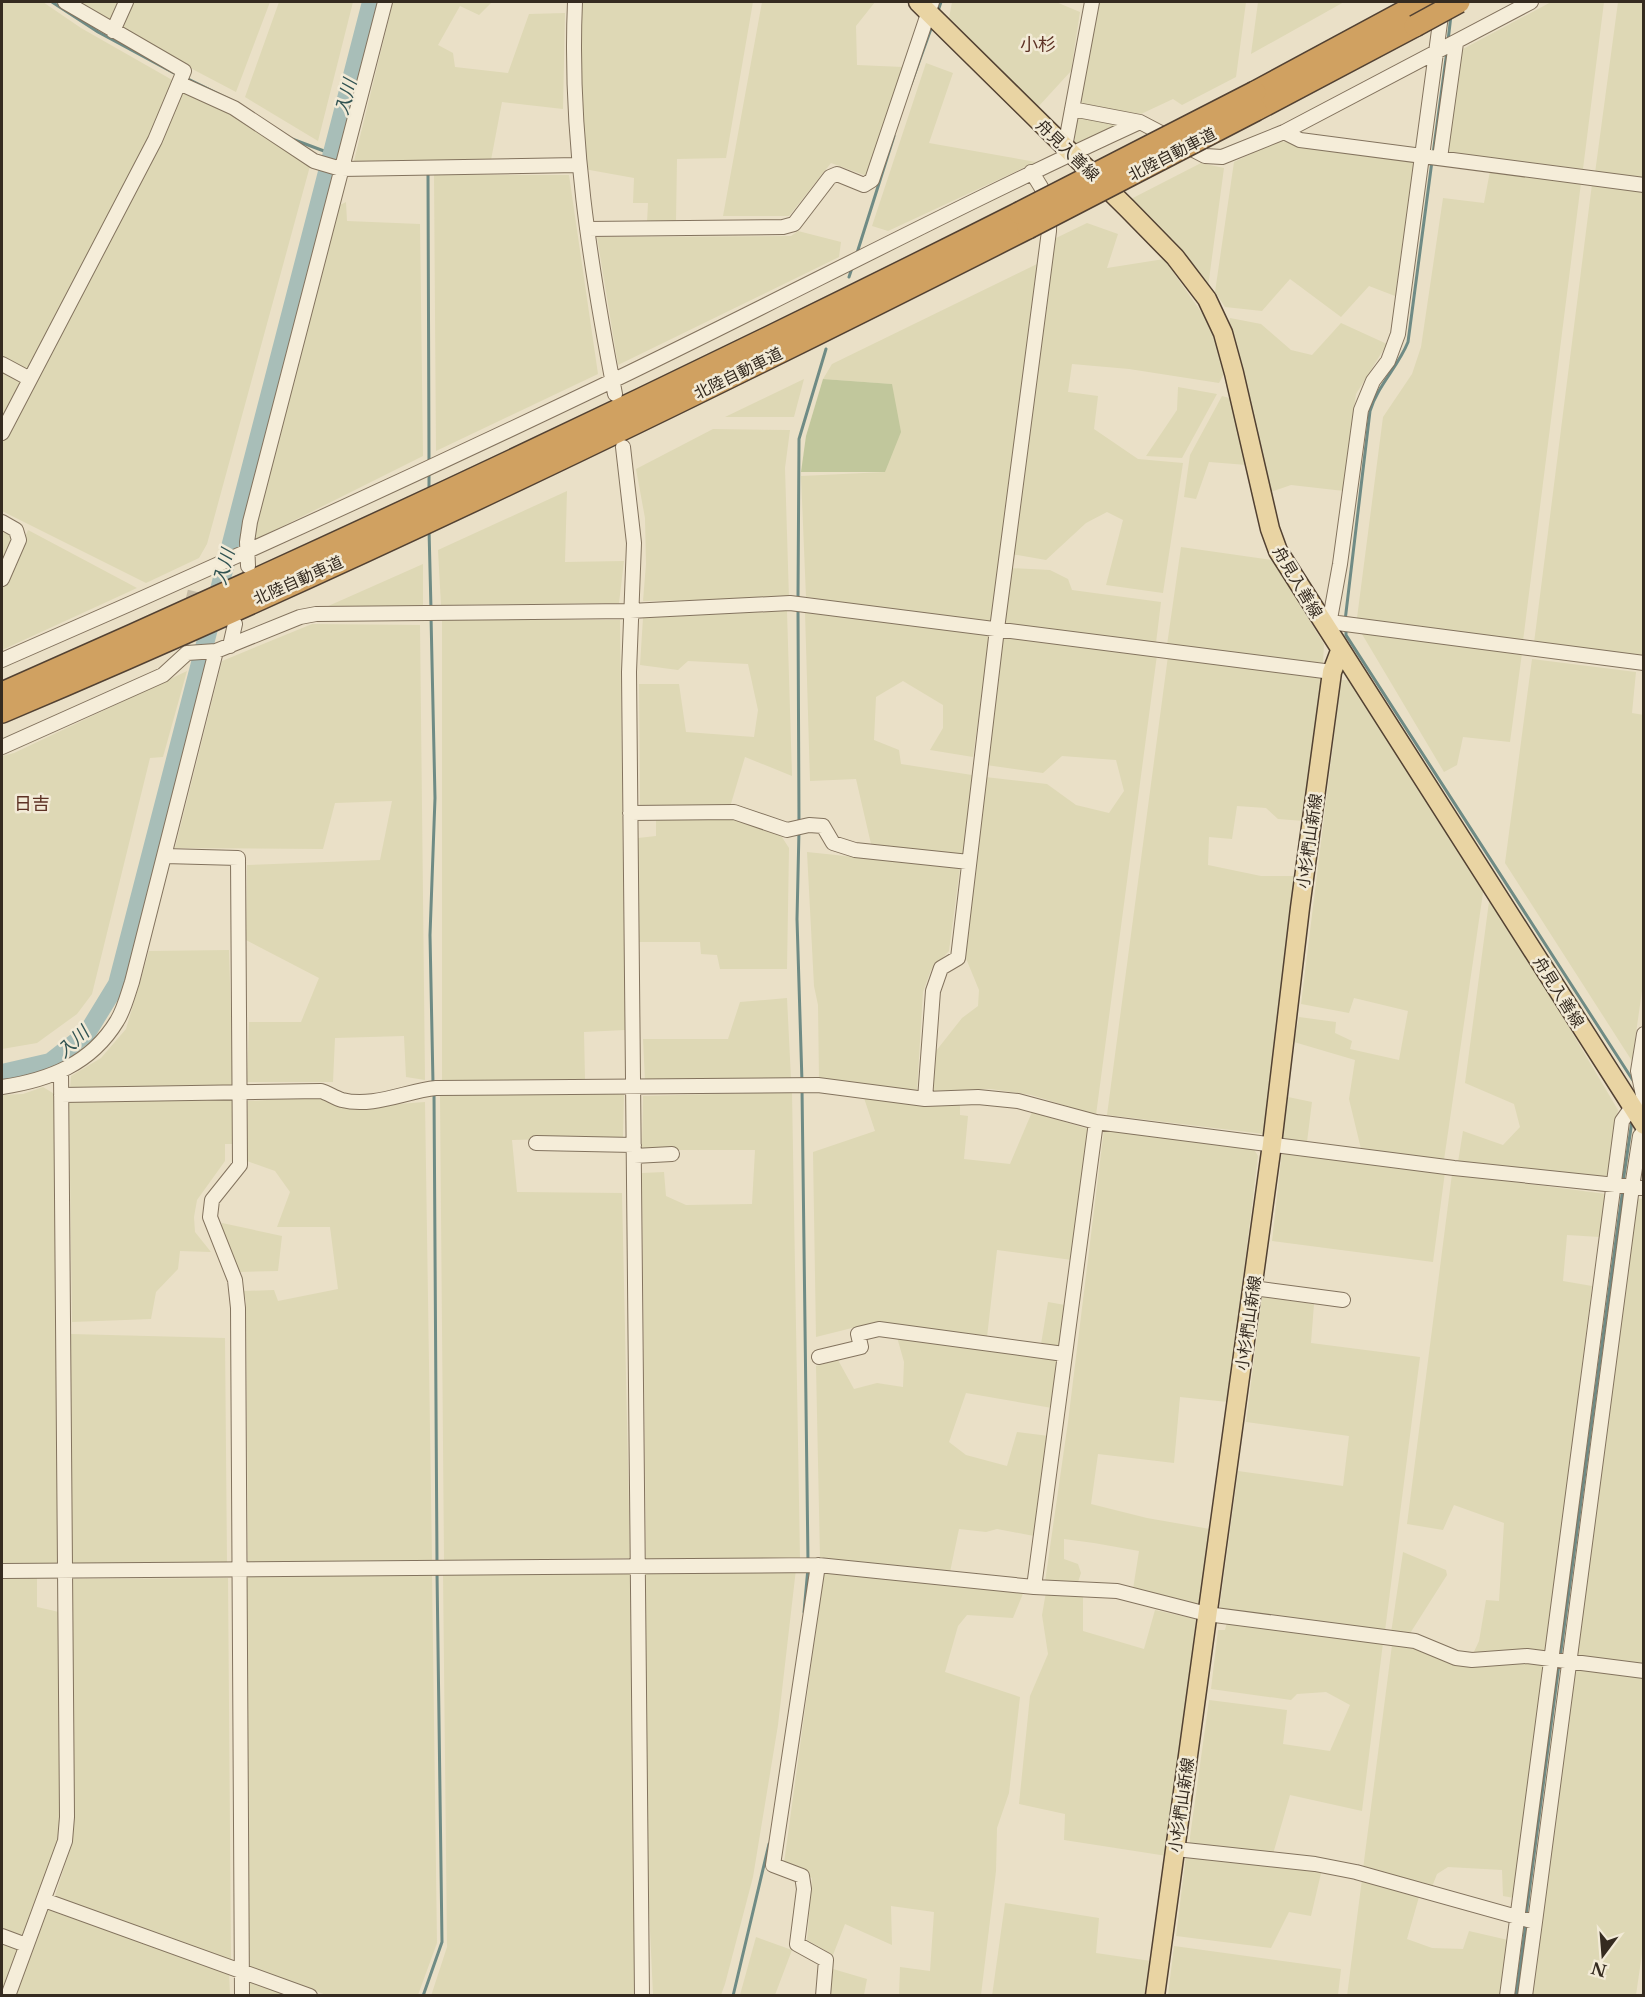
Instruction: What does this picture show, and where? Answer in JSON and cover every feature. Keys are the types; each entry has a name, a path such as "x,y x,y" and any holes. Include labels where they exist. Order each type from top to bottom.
{"highway":[{"name":"北陸自動車道","path":"2,712 195,608 235,616 640,421 1255,101 1415,26 1459,2"},
{"name":"北陸自動車道","path":"1255,101 1420,3"},
{"name":"北陸自動車道","path":"2,693 195,608 1024,221"}],"main road":[{"name":"舟見入善線","path":"926,5 1175,257 1207,299 1226,343 1270,530 1286,567 1329,626 1340,651 1640,1105 1644,1125"},
{"name":"小杉椚山新線","path":"1155,1995 1253,1288 1298,920 1332,672 1340,651"}],"street":[{"path":"2,433 154,140 184,71 65,2"},
{"path":"113,31 126,2"},
{"path":"248,566 243,554 250,522 385,2"},
{"path":"575,2 572,58 578,165 614,388"},
{"path":"1068,150 1072,109 1092,2"},
{"path":"1442,2 1398,334 1388,361 1373,381 1361,410 1329,626 1644,663"},
{"path":"1072,109 1140,122 1204,156 1222,157 1284,132 1531,2"},
{"path":"587,229 783,227 794,224 830,177 837,174 864,185 872,180 926,5"},
{"path":"1440,158 1456,43"},
{"path":"179,83 234,108 318,162 341,169 578,165"},
{"path":"2,660 199,575 614,388 1031,172 1068,150 1140,122"},
{"path":"1284,132 1300,140 1644,185"},
{"path":"925,1099 933,991 941,968 958,958 997,629 1049,231 1050,207 1031,172"},
{"path":"2,364 30,379"},
{"path":"623,447 634,543 630,611 630,813 642,1995"},
{"path":"2,522 16,530 19,540 2,579"},
{"path":"195,608 199,575"},
{"path":"2,746 163,675 181,651 187,653 216,651 300,616 316,614 630,611 790,603 1332,672"},
{"path":"230,646 235,616"},
{"path":"2,1087 37,1082 61,1072 94,1050 118,1020 132,982 216,651"},
{"path":"630,813 734,812 787,830 809,825 823,826 833,843 855,850 969,862"},
{"path":"165,856 238,858 240,1165 212,1200 210,1217 235,1280 238,1308 242,1995"},
{"path":"1525,1995 1627,1186 1623,1120 1640,1105 1638,1071 1644,1034"},
{"path":"8,1995 65,1841 67,1817 61,1072"},
{"path":"61,1095 321,1091 342,1100 360,1101 388,1099 412,1090 436,1088 818,1085 925,1099 978,1097 1018,1101 1096,1122 1454,1168 1627,1186"},
{"path":"1034,1587 1096,1122"},
{"path":"1507,1995 1551,1659 1627,1186 1640,1136 1644,1131"},
{"path":"536,1143 672,1154"},
{"path":"1253,1288 1343,1300"},
{"path":"819,1358 861,1347 858,1334 879,1329 1065,1354"},
{"path":"2,1571 638,1565 818,1566 1034,1587 1117,1591 1207,1614 1415,1641 1456,1658 1472,1660 1527,1656 1644,1671"},
{"path":"818,1566 773,1865 802,1876 804,1888 797,1944 826,1960 822,1995"},
{"path":"1176,1849 1315,1864 1356,1872 1517,1919 1535,1922"},
{"path":"44,1900 310,1995"},
{"path":"2,1935 26,1945"}],"shaded area":[{"path":"2,2 43,2 81,28 174,81 153,131 2,422"},
{"path":"77,2 121,2 111,23"},
{"path":"132,2 270,2 236,92 120,31"},
{"path":"279,2 353,2 318,141 245,97"},
{"path":"393,2 492,2 479,15 460,6 438,45 453,53 455,67 508,73 529,14 565,13 563,109 502,102 491,160 354,161"},
{"path":"582,2 753,2 726,158 677,159 676,221 647,223 648,203 633,203 634,178 584,169 580,57"},
{"path":"762,2 875,2 856,26 857,65 903,67 867,176 831,163 789,216 723,216"},
{"path":"952,2 1056,2 1080,12 1071,71 1038,107 949,18"},
{"path":"1098,2 1246,2 1236,77 1182,105 1173,99 1141,114 1079,104"},
{"path":"1258,2 1344,2 1251,54"},
{"path":"1551,2 1604,2 1583,169 1447,152 1461,50"},
{"path":"1618,2 1643,2 1643,178 1595,173"},
{"path":"926,63 953,73 929,143 1036,162 888,231 872,226"},
{"path":"182,89 230,111 310,166 207,544 199,558 146,583 2,511 2,440 123,213"},
{"path":"1077,116 1121,123 1074,144"},
{"path":"1278,141 1414,162 1395,296 1369,286 1341,317 1290,279 1262,311 1225,307 1215,292 1234,162"},
{"path":"1201,163 1224,168 1208,287 1194,266 1129,200"},
{"path":"1490,171 1581,183 1523,641 1357,618 1383,417 1412,374 1421,347 1443,198 1484,203"},
{"path":"434,175 569,175 598,374 436,451"},
{"path":"1592,184 1643,191 1643,658 1534,643"},
{"path":"346,202 347,221 420,224 423,456 255,540 256,521 338,206"},
{"path":"1087,223 1118,234 1107,268 1164,259 1206,319 1216,343 1224,374 1219,383 1129,369 1072,364 1068,392 1098,396 1094,429 1138,459 1183,463 1163,593 1106,585 1123,520 1107,512 1086,523 1046,560 1011,554 1054,239"},
{"path":"798,231 841,242 839,257 618,365 597,237 791,236"},
{"path":"1037,264 993,623 806,597 801,476 885,472 892,384 823,379 832,364"},
{"path":"1230,318 1261,324 1291,350 1312,355 1341,323 1387,344 1356,394 1344,491 1291,485 1268,493 1229,325"},
{"path":"804,379 794,417 725,417"},
{"path":"1178,387 1217,394 1182,458 1146,456 1177,410"},
{"path":"1222,396 1233,399 1247,465 1209,462 1196,499 1184,497 1190,455"},
{"path":"713,429 790,430 785,468 789,599 643,601 646,564 645,518 636,469"},
{"path":"567,491 565,562 624,561 619,603 441,605 438,550"},
{"path":"2,524 20,533 2,571"},
{"path":"28,530 137,588 2,650 2,589"},
{"path":"1181,547 1272,560 1324,644 1323,663 1167,645"},
{"path":"423,564 423,608 326,607"},
{"path":"1010,568 1050,570 1068,579 1072,590 1161,602 1156,643 1003,626"},
{"path":"787,611 792,776 745,757 730,807 640,807 639,684 679,684 686,732 754,737 758,710 748,664 688,661 678,670 640,665 643,618"},
{"path":"805,612 990,634 973,757 930,750 943,728 943,705 903,681 876,697 874,740 899,750 901,764 972,775 964,855 871,844 856,779 810,781"},
{"path":"442,620 620,620 625,1030 584,1032 585,1079 442,1081"},
{"path":"312,624 420,625 425,1080 406,1077 404,1036 335,1038 333,1082 247,1082 249,1022 301,1022 319,978 246,940 247,865 380,860 392,801 335,803 323,849 175,848 222,661"},
{"path":"1359,629 1522,653 1510,742 1463,737 1457,765 1444,772"},
{"path":"1003,636 1157,655 1096,1115 1031,1095 991,1089 933,1091 936,1051 962,1018 978,1006 979,990 965,956 985,777 1047,784 1076,805 1109,813 1124,791 1116,760 1062,756 1043,773 986,765"},
{"path":"1168,656 1322,676 1304,821 1278,819 1266,808 1237,806 1232,839 1209,837 1208,865 1261,876 1295,876 1264,1134 1107,1115"},
{"path":"1532,659 1636,672 1632,713 1644,715 1644,977 1632,1061 1505,863"},
{"path":"187,671 163,757 150,758 92,994 77,1014 37,1043 2,1049 2,756 14,753"},
{"path":"1341,680 1350,680 1484,886 1444,1160 1361,1149 1349,1099 1355,1060 1294,1042 1299,1017 1336,1022 1335,1033 1352,1041 1350,1049 1399,1060 1408,1011 1354,998 1349,1013 1301,1004"},
{"path":"656,819 737,820 780,834 789,848 787,969 720,969 717,955 701,954 700,942 638,942 638,838 656,836"},
{"path":"807,852 960,868 949,951 931,970 923,992 917,1091 819,1079 818,1005 814,986"},
{"path":"1490,894 1618,1110 1608,1181 1458,1162 1463,1131 1503,1145 1520,1127 1514,1104 1465,1083"},
{"path":"229,950 233,1087 70,1089 71,1076 101,1058 126,1029 149,951"},
{"path":"787,998 791,1079 645,1081 643,1039 728,1039 740,1002"},
{"path":"43,1087 56,1095 59,1565 2,1566 2,1095 23,1094"},
{"path":"792,1092 800,1560 646,1560 642,1173 664,1172 666,1196 686,1205 752,1204 755,1150 642,1150 643,1096"},
{"path":"624,1093 623,1137 512,1140 517,1192 622,1193 630,1558 444,1560 440,1095"},
{"path":"319,1097 343,1108 425,1102 432,1560 248,1562 246,1301 243,1291 274,1290 278,1301 338,1289 330,1227 277,1227 290,1192 275,1171 247,1161 248,1101"},
{"path":"1288,1097 1312,1102 1307,1142 1283,1138"},
{"path":"864,1098 960,1103 960,1115 968,1116 964,1159 1010,1164 1032,1112 1088,1129 1072,1260 997,1250 987,1337 876,1322 816,1337 813,1152 875,1131"},
{"path":"234,1100 234,1144 225,1144 225,1161 197,1200 194,1217 195,1232 211,1252 180,1251 178,1269 156,1292 151,1319 72,1322 69,1102"},
{"path":"1104,1129 1253,1148 1258,1156 1228,1402 1180,1397 1174,1463 1098,1454 1091,1504 1147,1518 1210,1529 1201,1607 1133,1589 1139,1551 1094,1543 1064,1539 1064,1559 1078,1564 1081,1573 1078,1582 1045,1582 1068,1422"},
{"path":"1282,1151 1445,1172 1433,1262 1272,1241"},
{"path":"1452,1174 1606,1194 1600,1237 1567,1235 1563,1281 1592,1286 1546,1652 1472,1656 1479,1641 1486,1600 1499,1601 1504,1523 1454,1505 1443,1530 1407,1524"},
{"path":"1634,1198 1643,1199 1643,1666 1576,1657"},
{"path":"222,1223 282,1236 278,1271 239,1272 220,1231"},
{"path":"1262,1297 1314,1304 1311,1343 1420,1357 1385,1631 1219,1611 1238,1471 1343,1486 1349,1436 1246,1422"},
{"path":"1048,1302 1065,1305 1060,1347 1041,1344"},
{"path":"71,1334 225,1338 227,1563 72,1564"},
{"path":"897,1337 1058,1360 1052,1408 966,1393 949,1442 966,1455 1007,1466 1017,1432 1049,1436 1034,1536 997,1529 986,1532 959,1529 950,1572 820,1558 816,1366 838,1360 854,1389 877,1383 903,1387 904,1362"},
{"path":"1403,1552 1446,1570 1447,1575 1409,1635 1391,1633"},
{"path":"796,1569 778,1725 753,1877 725,1984 721,1995 653,1995 644,1800 644,1571"},
{"path":"630,1570 635,1995 431,1996 447,1947 443,1571"},
{"path":"824,1571 1024,1591 1013,1618 967,1615 958,1626 945,1672 1020,1697 1009,1793 997,1828 996,1871 981,1995 899,1995 900,1967 930,1971 934,1912 891,1906 892,1945 845,1924 833,1955 807,1940 812,1878 784,1863"},
{"path":"432,1572 437,1943 418,1995 326,1995 249,1966 246,1573"},
{"path":"2,1577 37,1577 37,1607 59,1612 62,1767 59,1838 23,1938 2,1930"},
{"path":"228,1578 231,1961 55,1896 73,1839 72,1579"},
{"path":"1046,1592 1083,1595 1083,1631 1144,1649 1155,1610 1196,1619 1167,1856 1064,1840 1065,1814 1019,1804 1030,1696 1048,1654 1042,1615"},
{"path":"1227,1622 1383,1643 1362,1811 1290,1795 1273,1854 1190,1847 1209,1700 1287,1710 1283,1744 1330,1751 1350,1705 1326,1692 1297,1694 1291,1700 1211,1689 1218,1630 1225,1630"},
{"path":"1392,1645 1415,1648 1470,1667 1518,1663 1543,1665 1514,1898 1503,1896 1502,1870 1448,1867 1437,1874 1432,1887 1363,1869"},
{"path":"1574,1668 1643,1677 1644,1940 1636,1995 1529,1996"},
{"path":"1186,1855 1322,1869 1311,1916 1289,1912 1271,1948 1176,1936"},
{"path":"1362,1879 1419,1897 1407,1939 1432,1948 1463,1949 1469,1931 1508,1940 1501,1995 1347,1996"},
{"path":"1005,1903 1099,1918 1096,1953 1151,1961 1146,1995 992,1996"},
{"path":"45,1909 229,1972 230,1995 15,1996"},
{"path":"756,1937 792,1950 775,1995 740,1995"},
{"path":"2,1941 14,1945 19,1951 2,1996"},
{"path":"1174,1946 1341,1969 1338,1995 1168,1995"},
{"path":"833,1969 867,1979 864,1995 830,1995"},
{"path":"250,1982 287,1995 249,1995"}],"green space":[{"path":"823,379 892,384 901,432 885,472 801,472 806,436"}],"waterway":[{"path":"52,2 98,32 174,73"},
{"name":"入川","path":"2,1073 50,1062 87,1033 117,984 371,2"},
{"path":"938,11 941,2"},
{"path":"1448,41 1451,15"},
{"path":"911,84 932,26"},
{"path":"1433,154 1447,51"},
{"path":"186,78 239,104"},
{"path":"857,253 894,136"},
{"path":"292,139 332,154"},
{"path":"331,159 341,161"},
{"path":"1345,621 1370,411 1408,342 1432,161"},
{"path":"428,172 429,462"},
{"path":"849,277 852,268"},
{"path":"798,599 799,439 826,349"},
{"path":"429,472 429,489"},
{"path":"429,529 431,609"},
{"path":"798,608 799,824"},
{"path":"431,616 435,798 430,935 433,1083"},
{"path":"1346,627 1346,635 1634,1082"},
{"path":"799,830 797,919 802,1082"},
{"path":"802,1088 808,1562"},
{"path":"434,1092 437,1563"},
{"path":"1623,1182 1632,1121"},
{"path":"1560,1658 1623,1188"},
{"path":"804,1612 808,1568"},
{"path":"423,1996 442,1942 437,1572"},
{"path":"1526,1916 1559,1664"},
{"path":"733,1996 769,1844"},
{"path":"1516,1996 1526,1923"},
{"path":"1643,1996 1644,1990"}],"tunnel":[{"path":"182,646 195,590"}],"district":[{"name":"小杉","path":"1038,45"},
{"name":"日吉","path":"32,804"}]}
